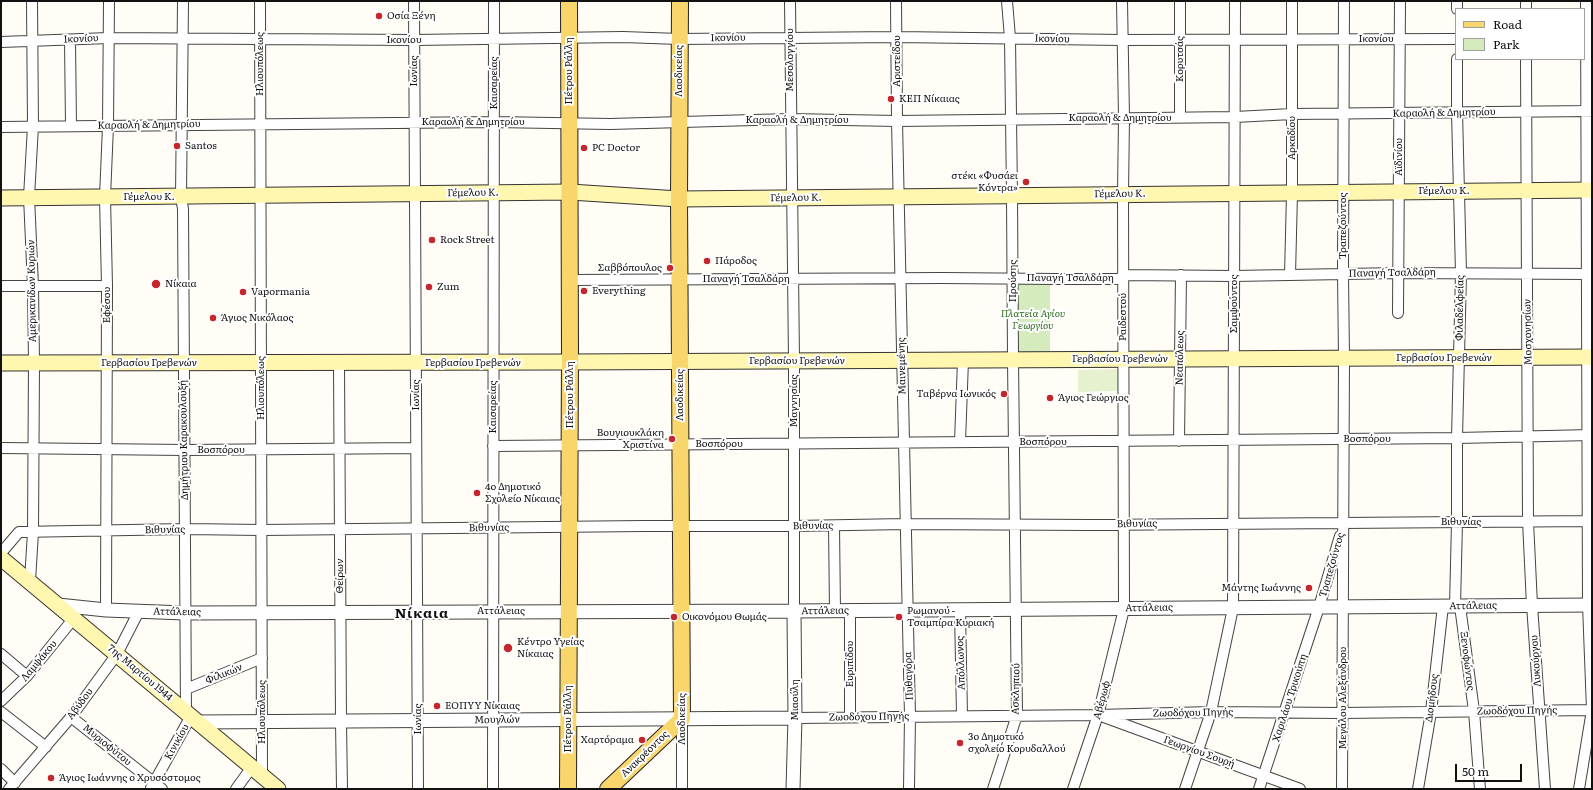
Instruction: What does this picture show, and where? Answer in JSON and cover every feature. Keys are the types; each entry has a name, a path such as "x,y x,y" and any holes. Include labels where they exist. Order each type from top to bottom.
{"main road":[{"name":"Πέτρου Ράλλη","path":"568,789 570,446 569,1"},
{"name":"Λαοδικείας","path":"680,1 679,199 682,719"},
{"name":"Γέμελου Κ.","path":"1,198 570,192 679,199 1589,190"},
{"name":"Γερβασίου Γρεβενών","path":"1,363 494,363 1590,357"},
{"name":"7ης Μαρτίου 1944","path":"1,558 278,789"},
{"name":"Ανακρέοντος","path":"608,789 682,719"}],"street":[{"name":"Αμερικανίδων Κυριών","path":"30,581 34,532 33,286 29,197 33,126 32,1"},
{"name":"Εφέσου","path":"106,610 107,286 105,197 108,126 109,1"},
{"name":"Δημήτριου Καρακουλουξή","path":"183,1 182,197 185,613 186,689 192,717"},
{"name":"Ηλιουπόλεως","path":"257,771 262,722 260,1"},
{"name":"Ιωνίας","path":"414,1 418,789"},
{"name":"Καισαρείας","path":"493,789 494,1"},
{"name":"Μεσολογγίου","path":"790,1 790,119"},
{"name":"Αριστείδου","path":"896,1 897,121"},
{"name":"Προύσης","path":"1007,1 1010,38 1017,609"},
{"name":"Ραιδεστού","path":"1122,1 1124,118 1124,609"},
{"name":"Κορυτσάς","path":"1180,1 1180,117"},
{"name":"Σαμψούντος","path":"1185,789 1210,712 1233,608 1235,1"},
{"name":"Αρκαδίου","path":"1290,275 1292,192 1292,1"},
{"name":"Τραπεζούντος","path":"1343,607 1344,1"},
{"name":"Αϊδινίου","path":"1398,313 1400,1"},
{"path":"1579,789 1592,710 1590,605 1589,111 1586,1"},
{"name":"Ικονίου","path":"1,42 109,38 414,40 623,37 680,39 896,37 1122,40 1455,39"},
{"path":"70,40 71,126"},
{"name":"Φιλαδελφείας","path":"1453,606 1457,522 1456,438 1461,273 1457,60"},
{"name":"Μοσχονησίων","path":"1526,60 1528,522 1532,605"},
{"name":"Καραολή & Δημητρίου","path":"1,127 494,122 679,123 790,119 897,121 1235,117 1292,114 1589,111"},
{"name":"Μαγνησίας","path":"790,119 794,361 794,612"},
{"name":"Μαινεμένης","path":"897,121 907,610"},
{"name":"Παναγή Τσαλδάρη","path":"570,280 1120,278 1123,275 1234,276 1398,273 1590,274"},
{"name":"Νεαπόλεως","path":"1179,441 1181,275"},
{"path":"1,286 107,286"},
{"path":"960,442 963,360"},
{"name":"Θείρων","path":"339,363 342,789"},
{"name":"Βοσπόρου","path":"493,446 1179,441 1590,435"},
{"name":"Βοσπόρου","path":"1,448 261,450 416,448"},
{"name":"Βιθυνίας","path":"1,553 18,532 107,530 1590,521"},
{"name":"Τραπεζούντος","path":"1319,607 1344,522"},
{"path":"834,526 835,611"},
{"name":"Αττάλειας","path":"58,605 106,610 185,613 262,613 682,611 794,612 1590,605"},
{"name":"Λυκούργου","path":"1532,605 1545,789"},
{"name":"Ξενοφώντος","path":"1453,606 1474,711 1480,789"},
{"name":"Διομήδους","path":"1418,789 1431,712 1453,606"},
{"name":"Χαριλάου Τρικούπη","path":"1259,789 1286,712 1319,607"},
{"name":"Μεγάλου Αλεξάνδρου","path":"1342,789 1343,607"},
{"name":"Ασκληπιού","path":"993,789 1017,715 1017,609"},
{"name":"Αβέρωφ","path":"1073,789 1098,715 1124,609"},
{"name":"Πυθαγόρα","path":"907,610 910,716 909,789"},
{"name":"Απόλλωνος","path":"960,610 962,716"},
{"name":"Αβύδου","path":"12,786 71,717 117,654 139,611"},
{"name":"Ευριπίδου","path":"850,611 850,717"},
{"name":"Μιαούλη","path":"792,789 795,718 794,612"},
{"name":"Λαμψάκου","path":"1,701 27,676 74,618"},
{"path":"1,654 27,676"},
{"name":"Φιλικών","path":"186,689 262,658"},
{"name":"Ζωοδόχου Πηγής","path":"795,718 1098,715 1210,712 1343,713 1592,710"},
{"path":"1,712 46,747"},
{"name":"Γεωργίου Σουρή","path":"1098,715 1300,789"},
{"name":"Μυριοφύτου","path":"71,717 155,787"},
{"name":"Μουγλών","path":"192,717 262,722 795,718"},
{"name":"Κινικίου","path":"155,787 192,717"},
{"name":"Λαοδικείας","path":"682,719 682,789"},
{"path":"1,769 12,786"},
{"path":"236,789 257,771"}],"green space":[{"name":"Πλατεία Αγίου Γεωργίου","path":"1016,283 1050,283 1050,357 1015,356"},
{"path":"1119,369 1119,391 1078,392 1078,370"}],"place":[{"name":"Οσία Ξένη","path":"379,16"},
{"name":"ΚΕΠ Νίκαιας","path":"891,99"},
{"name":"Santos","path":"177,146"},
{"name":"PC Doctor","path":"584,148"},
{"name":"στέκι «Φυσάει Κόντρα»","path":"1026,182"},
{"name":"Rock Street","path":"432,240"},
{"name":"Πάροδος","path":"707,261"},
{"name":"Σαββόπουλος","path":"670,268"},
{"name":"Νίκαια","path":"156,284"},
{"name":"Zum","path":"429,287"},
{"name":"Everything","path":"584,291"},
{"name":"Vapormania","path":"243,292"},
{"name":"Άγιος Νικόλαος","path":"213,318"},
{"name":"Ταβέρνα Ιωνικός","path":"1004,394"},
{"name":"Άγιος Γεώργιος","path":"1050,398"},
{"name":"Βουγιουκλάκη Χριστίνα","path":"672,439"},
{"name":"4ο Δημοτικό Σχολείο Νίκαιας","path":"477,493"},
{"name":"Μάντης Ιωάννης","path":"1309,588"},
{"name":"Οικονόμου Θωμάς","path":"674,617"},
{"name":"Ρωμανού - Τσαμπίρα Κυριακή","path":"899,617"},
{"name":"Κέντρο Υγείας Νίκαιας","path":"508,648"},
{"name":"ΕΟΠΥΥ Νίκαιας","path":"437,706"},
{"name":"Χαρτόραμα","path":"642,740"},
{"name":"3ο Δημοτικό σχολείο Κορυδαλλού","path":"960,743"},
{"name":"Άγιος Ιωάννης ο Χρυσόστομος","path":"51,778"}],"district":[{"name":"Νίκαια","path":"422,614"}]}
